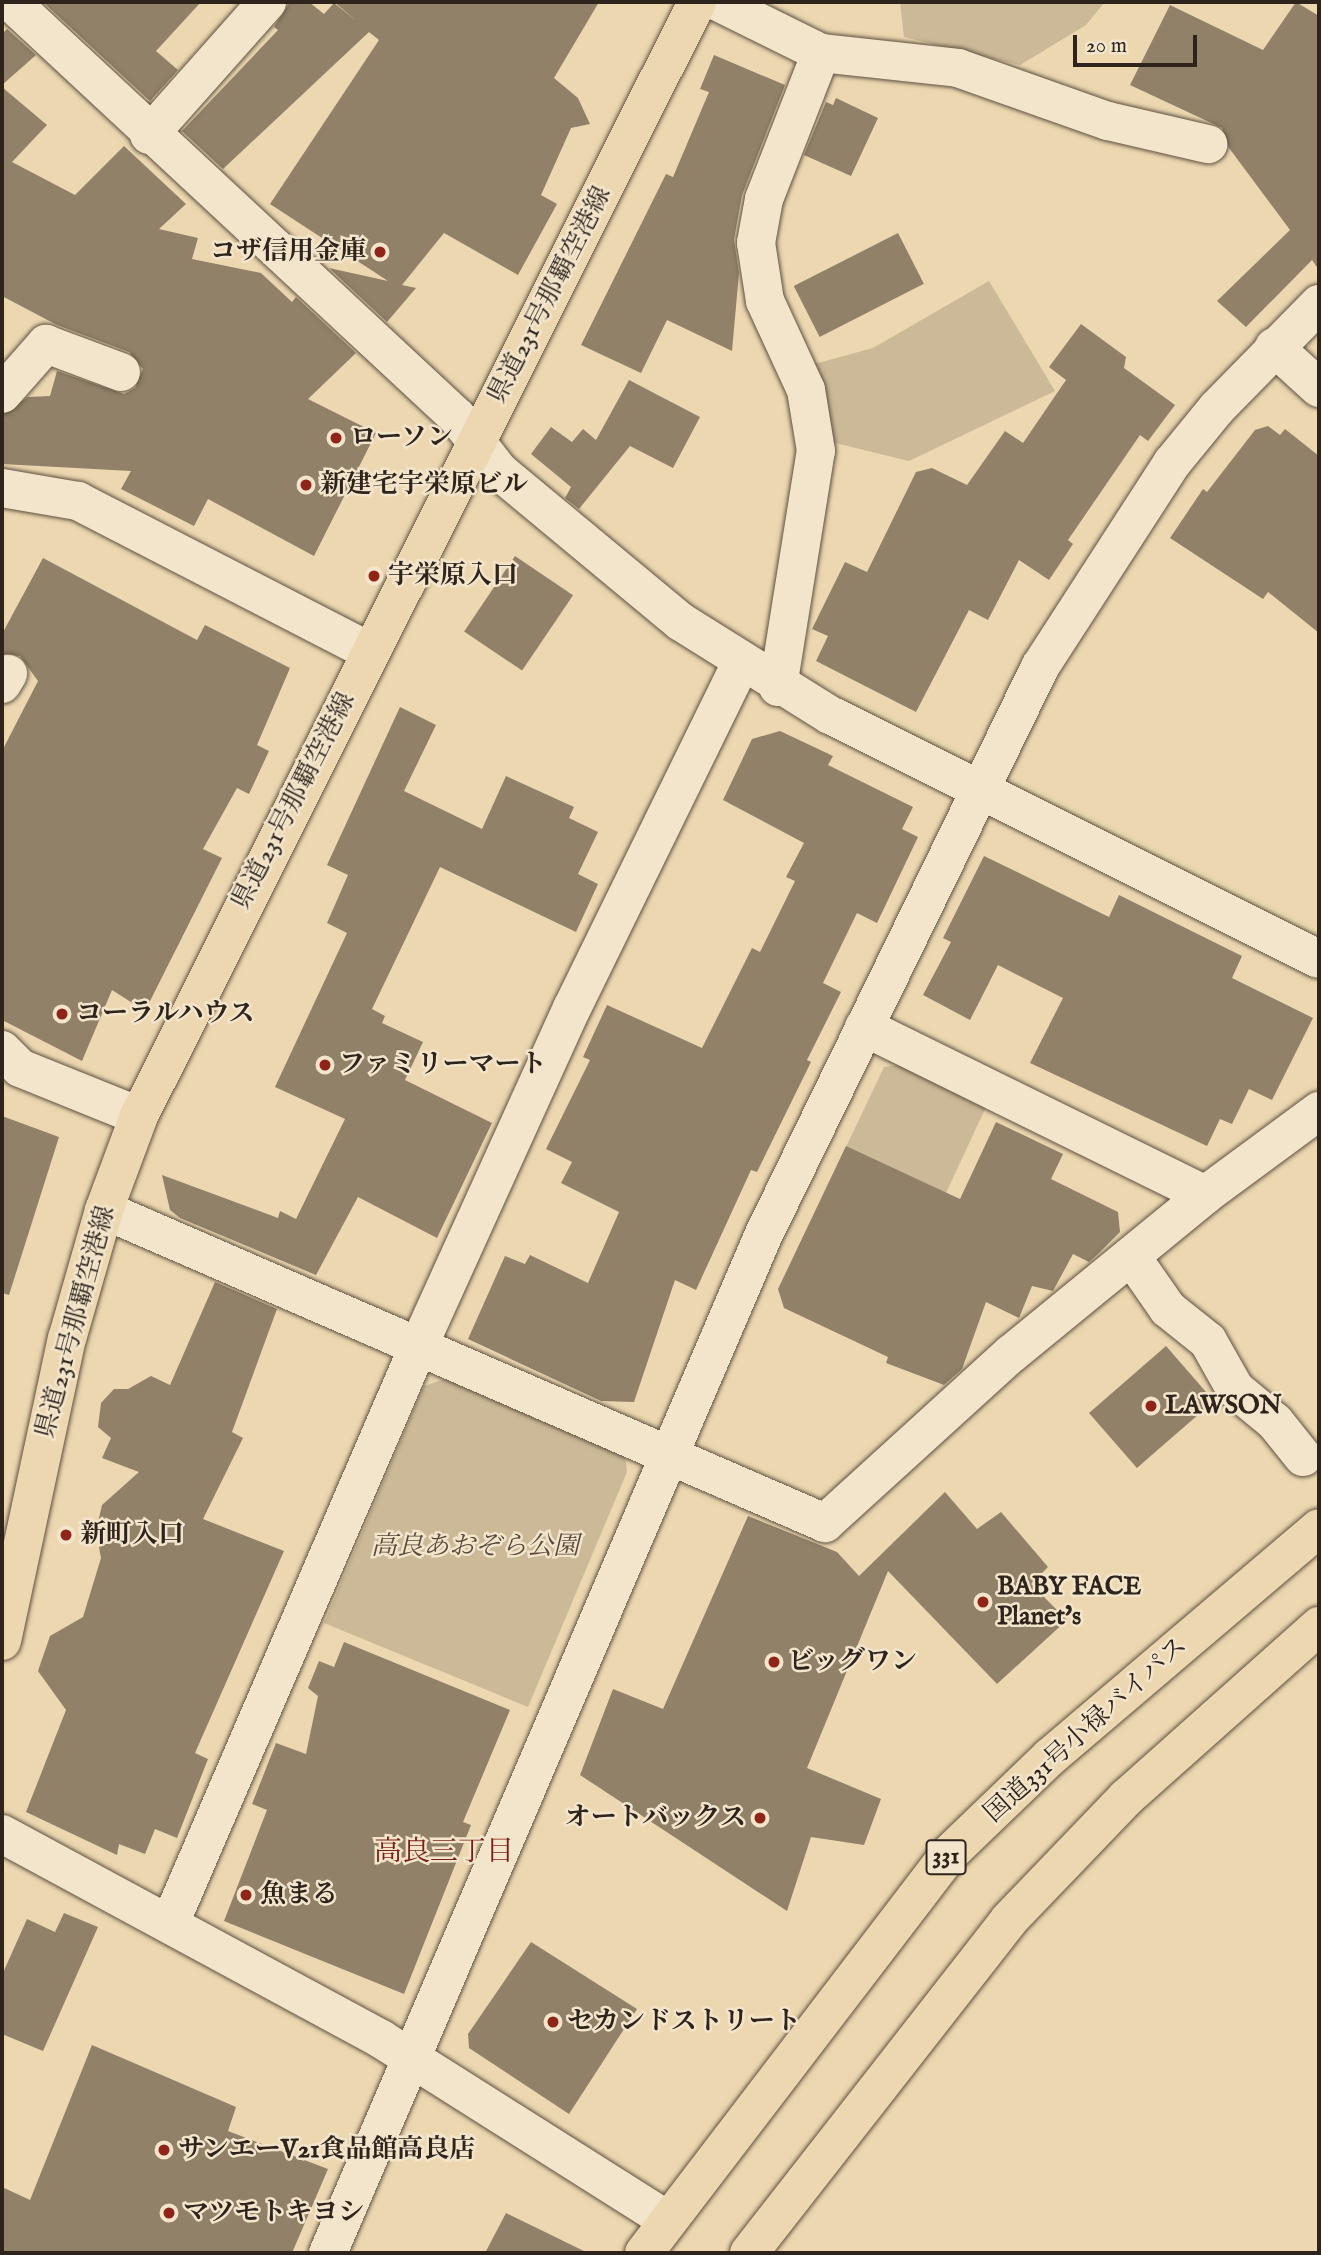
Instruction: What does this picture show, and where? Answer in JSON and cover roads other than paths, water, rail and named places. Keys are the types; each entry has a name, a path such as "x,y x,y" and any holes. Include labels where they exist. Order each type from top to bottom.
{"main road":[{"name":"県道231号那覇空港線","path":"2,1641 67,1339 104,1210 139,1116 369,651 697,2"},
{"name":"国道331号小禄バイパス","path":"644,2253 666,2219 947,1856 1050,1757 1319,1528"},
{"path":"749,2253 1009,1920 1126,1798 1319,1626"}],"street":[{"path":"11,2 149,135 457,417 499,471 681,622 778,687 1319,959"},
{"path":"149,135 267,2"},
{"path":"718,2 821,52 958,68 1108,121 1208,144"},
{"path":"778,687 816,451 806,390 765,301 756,243 764,199 821,52"},
{"path":"328,2253 664,1457 864,1027 1040,667 1135,514 1217,408 1319,304"},
{"path":"2,394 46,344 121,372"},
{"path":"1274,347 1319,388"},
{"path":"2,488 78,501 369,651"},
{"path":"171,1921 419,1345 572,1008 741,663"},
{"path":"864,1027 1205,1195"},
{"path":"2,1049 20,1068 139,1116"},
{"path":"104,1210 419,1345 664,1457 825,1523 1011,1354 1205,1195 1319,1111"},
{"path":"1131,1256 1168,1309 1208,1341 1235,1389 1275,1422 1303,1457"},
{"path":"2,1834 171,1921 410,2057 666,2219"}],"place":[{"name":"コザ信用金庫","path":"380,252"},
{"name":"ローソン","path":"336,438"},
{"name":"新建宅宇栄原ビル","path":"306,485"},
{"name":"宇栄原入口","path":"374,576"},
{"name":"コーラルハウス","path":"62,1014"},
{"name":"ファミリーマート","path":"325,1065"},
{"name":"LAWSON","path":"1151,1406"},
{"name":"新町入口","path":"66,1535"},
{"name":"BABY FACE Planet's","path":"983,1602"},
{"name":"ビッグワン","path":"774,1662"},
{"name":"オートバックス","path":"760,1818"},
{"name":"魚まる","path":"246,1895"},
{"name":"セカンドストリート","path":"553,2022"},
{"name":"サンエーV21食品館高良店","path":"164,2150"},
{"name":"マツモトキヨシ","path":"169,2213"}],"district":[{"name":"高良三丁目","path":"444,1853"}],"park label":[{"name":"高良あおぞら公園","path":"475,1547"}]}
